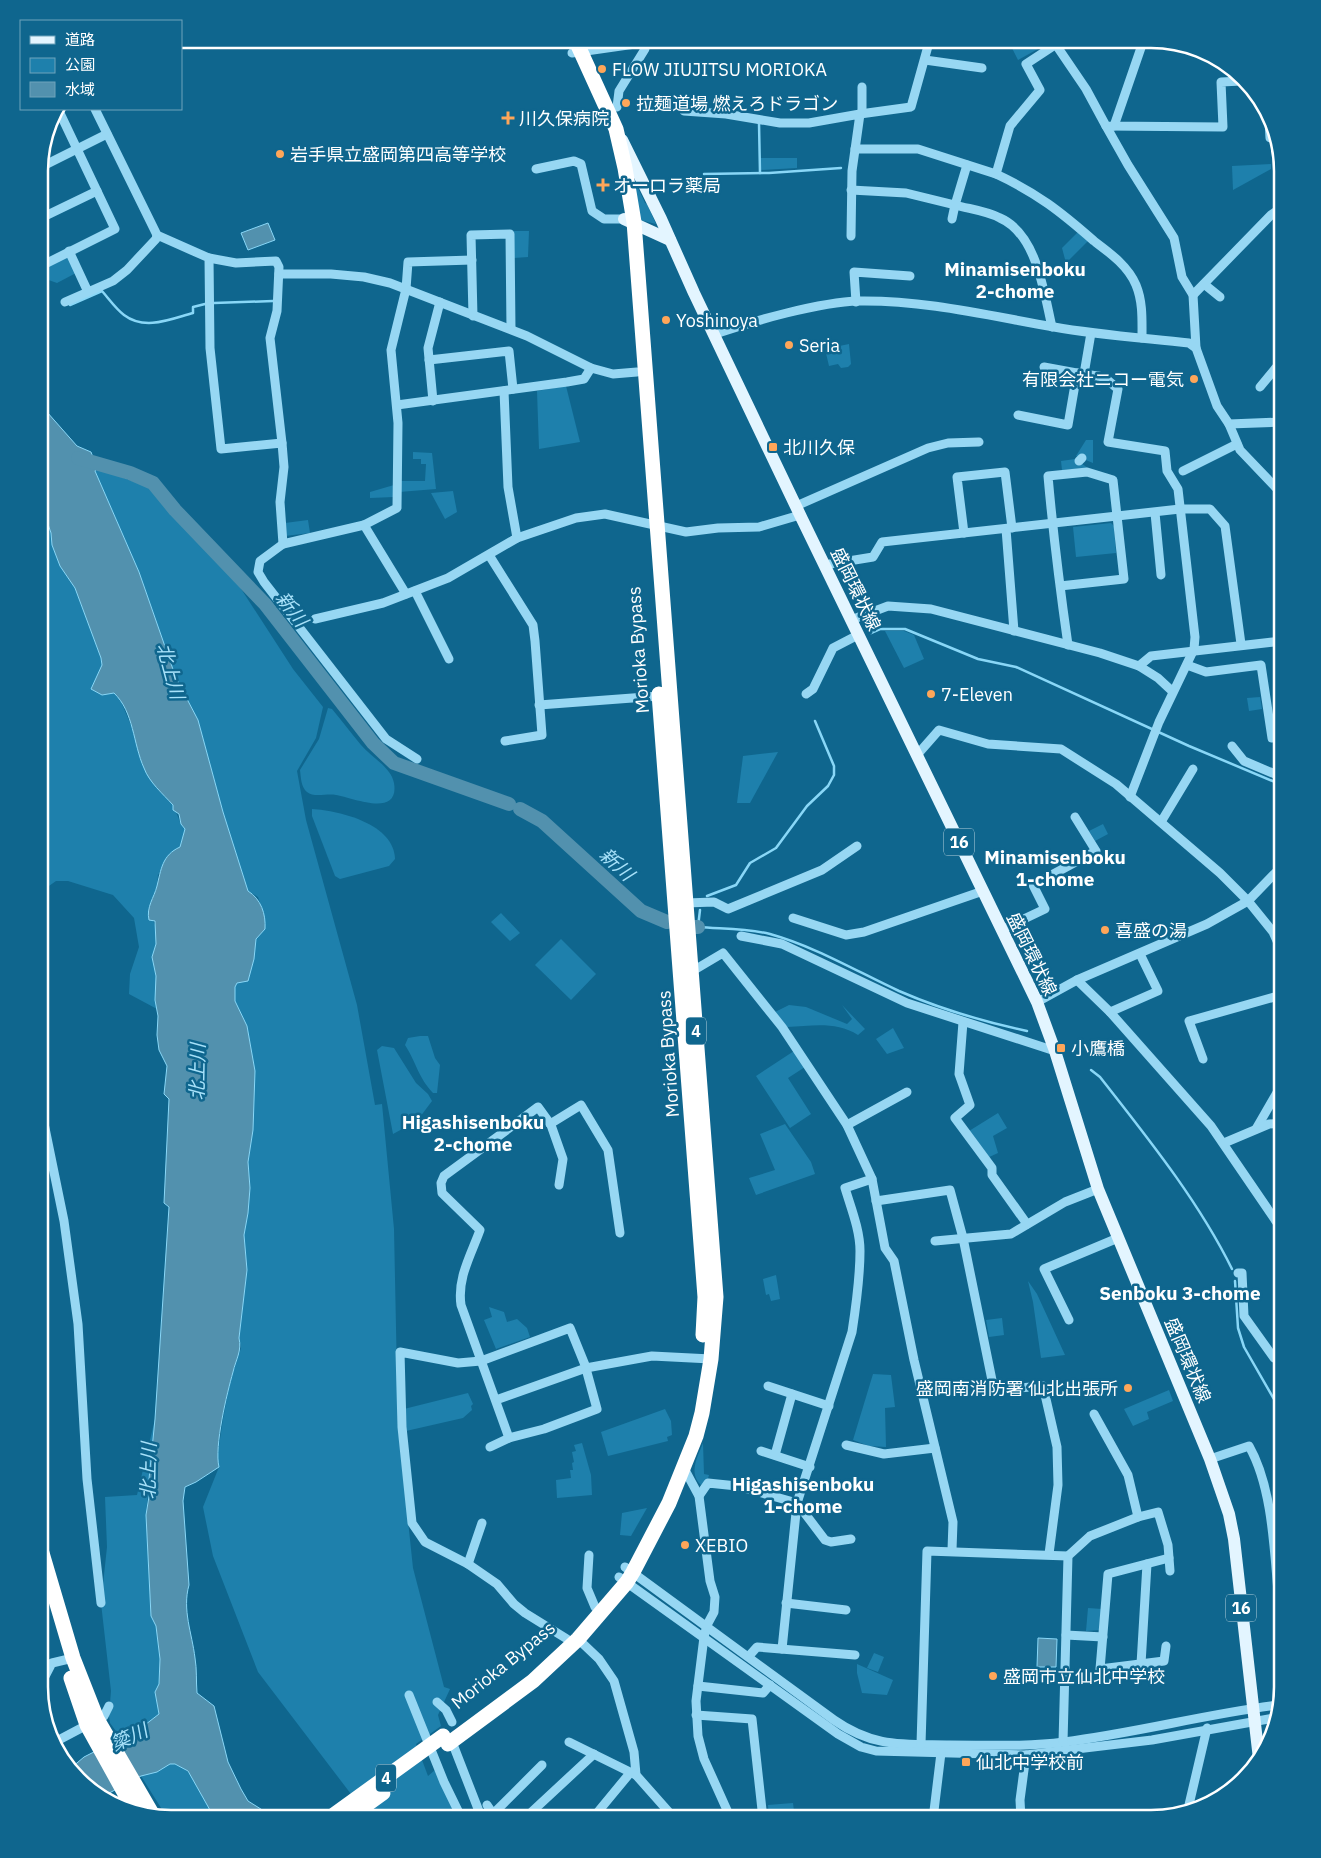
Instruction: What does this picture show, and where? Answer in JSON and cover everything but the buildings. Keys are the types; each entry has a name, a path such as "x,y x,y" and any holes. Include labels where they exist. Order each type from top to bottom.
{"highway":[{"name":"4","path":"574,48 611,132"},
{"name":"Morioka Bypass","path":"359,1810 533,1681 572,1639 626,1574 684,1468 702,1413 707,1358 716,1297 656,526 625,168 611,132"},
{"name":"Morioka Bypass","path":"572,1639 595,1607 626,1574 658,1509 684,1447 707,1358 660,696 656,526 637,372 629,221"},
{"path":"47,1599 94,1726 131,1804"},
{"path":"94,1726 149,1808"},
{"name":"Morioka Bypass","path":"342,1810 448,1743"}],"main road":[{"name":"盛岡環状線","path":"611,132 635,163 797,512 918,755 1037,1002 1055,1051 1098,1189 1210,1459 1226,1506 1234,1539 1258,1748"},
{"path":"629,221 670,240"}],"street":[{"path":"617,107 619,91 645,48"},
{"path":"684,112 726,114 780,123 809,123 861,113 911,108 928,48"},
{"path":"996,174 1010,126 1040,90 1026,64 1047,48"},
{"path":"1063,48 1110,126 1128,165 1174,238 1182,277 1193,295 1196,348 1217,406 1229,424 1240,450 1274,486"},
{"path":"1110,126 1140,48"},
{"path":"925,60 982,68"},
{"path":"1110,126 1222,127 1222,82 1235,81"},
{"path":"851,236 850,190 861,113 862,87"},
{"path":"95,110 157,235 209,258 236,263 276,261 280,267 277,311 270,338 284,467 280,502 283,544"},
{"path":"48,262 115,229 60,115"},
{"path":"48,164 107,134"},
{"path":"855,149 918,150 996,174 1042,198 1068,217 1129,273 1139,293 1142,312 1142,338"},
{"path":"536,169 574,161 581,164 592,211 604,219 629,221"},
{"path":"952,219 967,165"},
{"path":"850,190 906,193 1001,218 1019,234 1037,263 1052,327"},
{"path":"48,215 97,191"},
{"path":"1193,295 1274,213"},
{"path":"473,316 471,235 510,234 511,329"},
{"path":"65,302 113,281 127,270 156,239 157,235"},
{"path":"69,251 88,292"},
{"path":"209,258 210,348 221,449 282,443"},
{"path":"417,758 386,739 258,572 260,561 283,544 364,525 397,508 397,406 391,350 406,289 408,262 472,260"},
{"path":"856,302 854,272 910,276"},
{"path":"279,274 331,274 364,277 406,289 511,329 591,368 614,374 637,372"},
{"path":"1204,284 1220,297"},
{"path":"433,401 428,348 440,302"},
{"path":"715,334 744,325 810,310 856,302 976,312 1091,333 1189,343 1196,348"},
{"path":"1018,414 1068,425 1091,333"},
{"path":"429,360 509,350 508,487 517,538"},
{"path":"1044,367 1104,377 1118,389 1108,442 1165,451 1167,471 1178,489 1195,637 1194,649 1172,691 1130,797"},
{"path":"397,406 584,379 591,368"},
{"path":"1260,386 1274,370"},
{"path":"1229,424 1274,422"},
{"path":"315,619 383,603 448,578 517,538 576,518 605,514 686,532 718,528 747,529 797,512 928,448 948,443 979,442"},
{"path":"1183,471 1237,444"},
{"path":"964,533 957,477 1005,472 1014,631"},
{"path":"1060,586 1124,579 1113,480 1087,472 1048,476 1052,524 1060,586 1068,644"},
{"path":"824,565 872,557 882,542 1180,509 1210,509 1225,526 1241,644"},
{"path":"1155,513 1162,575"},
{"path":"364,525 411,592 449,659"},
{"path":"489,555 533,625 542,735 505,741"},
{"path":"851,620 888,606 932,609 1068,644 1139,666 1158,678 1172,691"},
{"path":"806,694 814,689 833,648 858,635"},
{"path":"1139,666 1151,656 1194,649 1274,641"},
{"path":"1187,665 1206,672 1261,665 1272,738 1274,738"},
{"path":"539,705 660,696"},
{"path":"918,755 939,730 988,744 1061,748 1116,784 1220,873 1248,901 1274,934"},
{"path":"1232,746 1244,761 1274,774"},
{"path":"1161,822 1193,769"},
{"path":"1001,930 1045,909 1033,885 1096,851 1075,817"},
{"path":"686,903 714,902 728,909 822,870 857,846"},
{"path":"1037,1002 1077,980 1207,924 1248,901 1274,874"},
{"path":"793,918 846,935 864,932 982,891"},
{"path":"741,936 782,944 907,1003 1055,1051"},
{"path":"690,969 696,969 723,953 782,1027 848,1125 872,1179 885,1248 894,1261 914,1360 953,1522 952,1550"},
{"path":"1110,1012 1158,991 1140,954"},
{"path":"1077,980 1110,1012 1224,1143 1274,1218"},
{"path":"1202,1059 1189,1021 1274,997"},
{"path":"963,1022 959,1074 970,1105 955,1118 992,1168 992,1175 1027,1224"},
{"path":"848,1125 907,1092"},
{"path":"1256,1129 1274,1098"},
{"path":"550,1124 581,1105 608,1150 620,1233"},
{"path":"509,1438 461,1305 459,1291 460,1280 480,1230 442,1193 441,1183 444,1176 538,1107 550,1124 563,1160 559,1185"},
{"path":"1224,1143 1274,1124"},
{"path":"47,1140 64,1221 78,1324 87,1479 101,1604"},
{"path":"782,1649 797,1503 852,1332 860,1250 857,1228 845,1188 872,1179"},
{"path":"936,1241 1011,1234 1065,1202 1098,1189"},
{"path":"876,1201 950,1190 963,1238 994,1390 1043,1386 1057,1457 1058,1485 1049,1554"},
{"path":"1068,1320 1044,1269 1118,1238"},
{"path":"1238,1273 1242,1273 1244,1316 1274,1358"},
{"path":"490,1447 509,1438 539,1431 597,1409 586,1368 570,1328 481,1361 458,1363 400,1352 402,1427 412,1523 425,1542 468,1564 498,1584 520,1608 572,1639 599,1660 614,1681 634,1752 633,1774 600,1810"},
{"path":"496,1400 586,1368 652,1356 707,1358"},
{"path":"768,1386 829,1406"},
{"path":"775,1455 792,1394"},
{"path":"1094,1414 1128,1475 1138,1517"},
{"path":"846,1445 884,1454 935,1448"},
{"path":"1210,1459 1249,1446 1254,1454 1267,1497 1274,1558"},
{"path":"761,1451 810,1466"},
{"path":"684,1468 699,1496 710,1581 715,1597 714,1612 707,1625 704,1637 696,1715 704,1759 727,1810"},
{"path":"699,1496 708,1483 737,1486 797,1503 825,1540 830,1542 851,1539"},
{"path":"1063,1742 1068,1556 1090,1536 1138,1517 1158,1512 1168,1545 1170,1571"},
{"path":"468,1564 482,1523"},
{"path":"921,1744 927,1550 1068,1556"},
{"path":"589,1555 587,1588 595,1607"},
{"path":"1166,1646 1164,1661 1100,1669 1108,1574 1169,1558"},
{"path":"1141,1664 1147,1564"},
{"path":"626,1574 707,1625 850,1731 872,1741 1023,1746 1063,1742 1254,1714 1270,1717"},
{"path":"626,1574 704,1637 861,1748 876,1751 941,1754 1026,1755 1099,1748 1207,1728 1271,1707"},
{"path":"786,1603 846,1610"},
{"path":"1066,1635 1103,1637"},
{"path":"749,1656 757,1647 855,1656"},
{"path":"47,1673 52,1663 69,1659"},
{"path":"698,1686 762,1692 770,1685"},
{"path":"409,1695 444,1782 458,1810"},
{"path":"437,1702 446,1710 452,1722"},
{"path":"60,1741 94,1726 104,1716 109,1706"},
{"path":"696,1715 752,1720 762,1810"},
{"path":"1189,1804 1207,1728"},
{"path":"569,1742 633,1774 667,1810"},
{"path":"448,1743 478,1810"},
{"path":"534,1810 594,1754"},
{"path":"934,1810 941,1754"},
{"path":"1021,1810 1020,1800 1026,1755"},
{"path":"503,1810 542,1765"},
{"path":"487,1805 490,1810"}],"green space":[{"path":"1012,48 1040,48 1018,60"},
{"path":"759,158 797,158 797,168 760,170"},
{"path":"1271,164 1271,169 1233,190 1232,166"},
{"path":"632,175 647,204 656,224 640,220"},
{"path":"514,231 529,231 528,257 514,258"},
{"path":"1078,232 1088,241 1066,263 1062,248"},
{"path":"65,257 69,258 76,273 57,283 48,280 48,267"},
{"path":"849,344 851,364 848,367 841,368 838,364 829,366 825,349"},
{"path":"566,386 580,442 539,449 537,391"},
{"path":"1086,440 1093,440 1093,463 1076,456"},
{"path":"413,452 432,453 436,489 399,492 400,481 425,481 426,464 421,464 421,459 413,459"},
{"path":"1075,459 1088,468 1062,470 1061,461"},
{"path":"97,468 148,487 236,581 293,669 323,707 316,738 297,771 306,820 357,1005 375,1105 382,1104 394,1229 398,1426 413,1568 444,1687 450,1689 438,1715 441,1726 416,1744 428,1776 435,1770 454,1810 363,1810 258,1672 213,1556 203,1507 219,1467 217,1459 223,1419 230,1382 241,1348 239,1338 247,1270 244,1235 250,1188 248,1162 253,1130 255,1071 247,1026 235,1001 235,987 237,983 248,980 254,959 256,939 263,929 264,919 258,897 248,891 223,812 198,720 176,678 139,572 95,471"},
{"path":"394,485 394,497 370,498 370,492"},
{"path":"453,491 457,512 445,519 431,493"},
{"path":"308,520 310,533 285,536 285,523"},
{"path":"1111,523 1114,526 1116,553 1076,557 1073,527"},
{"path":"48,524 52,545 60,566 75,588 101,658 102,665 92,689 102,695 114,693 120,699 158,790 173,805 185,829 180,847 158,875 157,886 148,910 155,925 156,944 152,957 156,976 157,1009 129,994 130,974 139,947 134,918 113,895 68,881 56,881 48,887"},
{"path":"885,631 904,631 914,635 924,659 904,668"},
{"path":"1260,697 1262,709 1249,711 1247,698"},
{"path":"328,708 332,709 361,745 389,772 394,783 394,794 390,800 382,803 363,802 336,795 313,795 305,790 300,770 319,739"},
{"path":"778,752 750,803 737,803 743,756"},
{"path":"312,809 351,816 376,828 386,837 392,847 395,859 389,866 340,879 335,876 312,816"},
{"path":"1103,824 1108,834 1095,841 1089,831"},
{"path":"501,913 520,933 510,941 491,922"},
{"path":"561,939 596,974 571,1000 535,965"},
{"path":"789,1005 806,1007 847,1024 852,1019 842,1005 865,1029 858,1035 832,1026 787,1027 775,1012"},
{"path":"893,1028 904,1048 887,1054 876,1039"},
{"path":"428,1036 435,1058 440,1065 437,1093 433,1093 424,1081 405,1045 408,1038"},
{"path":"382,1046 394,1048 416,1083 428,1094 432,1101 417,1121 393,1134 377,1050"},
{"path":"794,1051 805,1067 788,1078 811,1114 790,1128 756,1076"},
{"path":"998,1113 1007,1128 993,1136 998,1153 987,1158 969,1131"},
{"path":"785,1124 811,1162 815,1174 756,1195 749,1178 775,1170 760,1134"},
{"path":"776,1275 780,1299 771,1301 769,1294 766,1295 763,1279"},
{"path":"1028,1281 1037,1294 1065,1355 1041,1358"},
{"path":"489,1307 504,1312 507,1322 517,1319 527,1328 530,1337 496,1349 484,1320 492,1317"},
{"path":"1002,1318 1004,1335 989,1337 986,1320"},
{"path":"873,1374 891,1375 895,1407 885,1408 886,1447 869,1446 853,1440"},
{"path":"1169,1390 1173,1401 1147,1412 1149,1419 1133,1426 1124,1409"},
{"path":"468,1393 473,1404 471,1406 472,1410 463,1418 406,1431 404,1409"},
{"path":"665,1409 671,1421 672,1435 667,1437 668,1441 608,1456 601,1432"},
{"path":"155,1419 146,1515 151,1616 156,1626 160,1659 159,1685 155,1692 159,1714 141,1728 121,1738 110,1723 111,1691 101,1603 107,1547 105,1497 137,1495"},
{"path":"582,1443 591,1475 592,1495 557,1498 556,1480 571,1478 570,1470 573,1470 572,1463 574,1462 572,1452 576,1451 574,1445"},
{"path":"703,1443 704,1474 709,1475 707,1482 701,1485 695,1475 695,1464"},
{"path":"647,1508 631,1536 620,1535 622,1513"},
{"path":"1088,1608 1102,1609 1100,1630 1086,1631"},
{"path":"874,1653 884,1657 878,1672 867,1668"},
{"path":"857,1664 893,1680 887,1695 862,1693 857,1673"},
{"path":"170,1764 178,1765 192,1776 211,1810 162,1810 141,1776 157,1772"},
{"path":"793,1803 794,1810 768,1810 768,1805"}],"water":[{"path":"268,223 275,240 248,250 241,233"},
{"path":"48,413 77,446 91,452 97,468 95,471 139,572 176,678 198,720 223,812 248,891 253,894 262,907 265,918 265,929 256,939 254,959 248,981 237,983 235,987 235,1001 247,1026 255,1071 253,1130 248,1162 250,1188 244,1235 247,1270 239,1351 230,1381 222,1420 218,1447 219,1467 185,1487 183,1501 189,1585 187,1612 196,1662 197,1693 214,1706 228,1762 248,1801 262,1810 210,1810 188,1771 175,1764 170,1764 157,1772 141,1776 108,1794 83,1775 75,1765 84,1757 141,1728 159,1714 155,1692 159,1684 160,1659 156,1626 151,1616 146,1515 151,1484 149,1479 155,1419 169,1207 164,1203 169,1099 164,1094 167,1066 159,1050 157,1035 156,976 152,957 156,944 155,921 149,920 148,915 163,864 169,854 180,847 185,829 181,824 179,814 173,810 173,805 146,773 140,759 126,709 121,701 114,693 102,695 91,689 102,665 101,658 75,588 60,566 52,545 48,524"},
{"path":"1038,1638 1057,1639 1056,1667 1037,1667"}],"waterway":[{"path":"759,123 760,173"},
{"path":"704,174 769,173 841,168"},
{"path":"70,305 102,291 124,315 132,320 149,323 193,313 193,307 205,304"},
{"path":"214,303 273,301"},
{"name":"新川","path":"78,458 130,473 153,483 175,510 265,604 373,743 394,763 509,804"},
{"path":"871,633 880,629 905,629 978,659 1016,667 1189,746 1274,782"},
{"path":"707,896 736,885 750,863 776,848 807,806 828,786 834,775 834,766 815,721"},
{"name":"新川","path":"520,809 542,821 641,911 667,922"},
{"path":"700,910 698,927 752,931 787,939 820,952 914,997 962,1014 1027,1031"},
{"path":"1091,1070 1100,1077 1171,1170 1204,1218 1232,1269"},
{"path":"1235,1281 1238,1328 1244,1347 1274,1399"}],"place":[{"name":"FLOW JIUJITSU MORIOKA","path":"602,69"},
{"name":"拉麺道場 燃えろドラゴン","path":"626,103"},
{"name":"川久保病院","path":"508,118"},
{"name":"岩手県立盛岡第四高等学校","path":"280,154"},
{"name":"オーロラ薬局","path":"603,185"},
{"name":"Yoshinoya","path":"666,320"},
{"name":"Seria","path":"789,345"},
{"name":"有限会社ニコー電気","path":"1194,379"},
{"name":"北川久保","path":"773,447"},
{"name":"7-Eleven","path":"931,694"},
{"name":"喜盛の湯","path":"1105,930"},
{"name":"小鷹橋","path":"1061,1048"},
{"name":"盛岡南消防署 仙北出張所","path":"1128,1388"},
{"name":"XEBIO","path":"685,1545"},
{"name":"盛岡市立仙北中学校","path":"993,1676"},
{"name":"仙北中学校前","path":"966,1762"}],"district":[{"name":"Minamisenboku 2-chome","path":"1015,280"},
{"name":"Minamisenboku 1-chome","path":"1055,868"},
{"name":"Higashisenboku 2-chome","path":"473,1133"},
{"name":"Senboku 3-chome","path":"1180,1293"},
{"name":"Higashisenboku 1-chome","path":"803,1495"}],"water label":[{"name":"北上川","path":"171,671"},
{"name":"北上川","path":"197,1072"},
{"name":"北上川","path":"148,1471"},
{"name":"簗川","path":"129,1737"}]}
